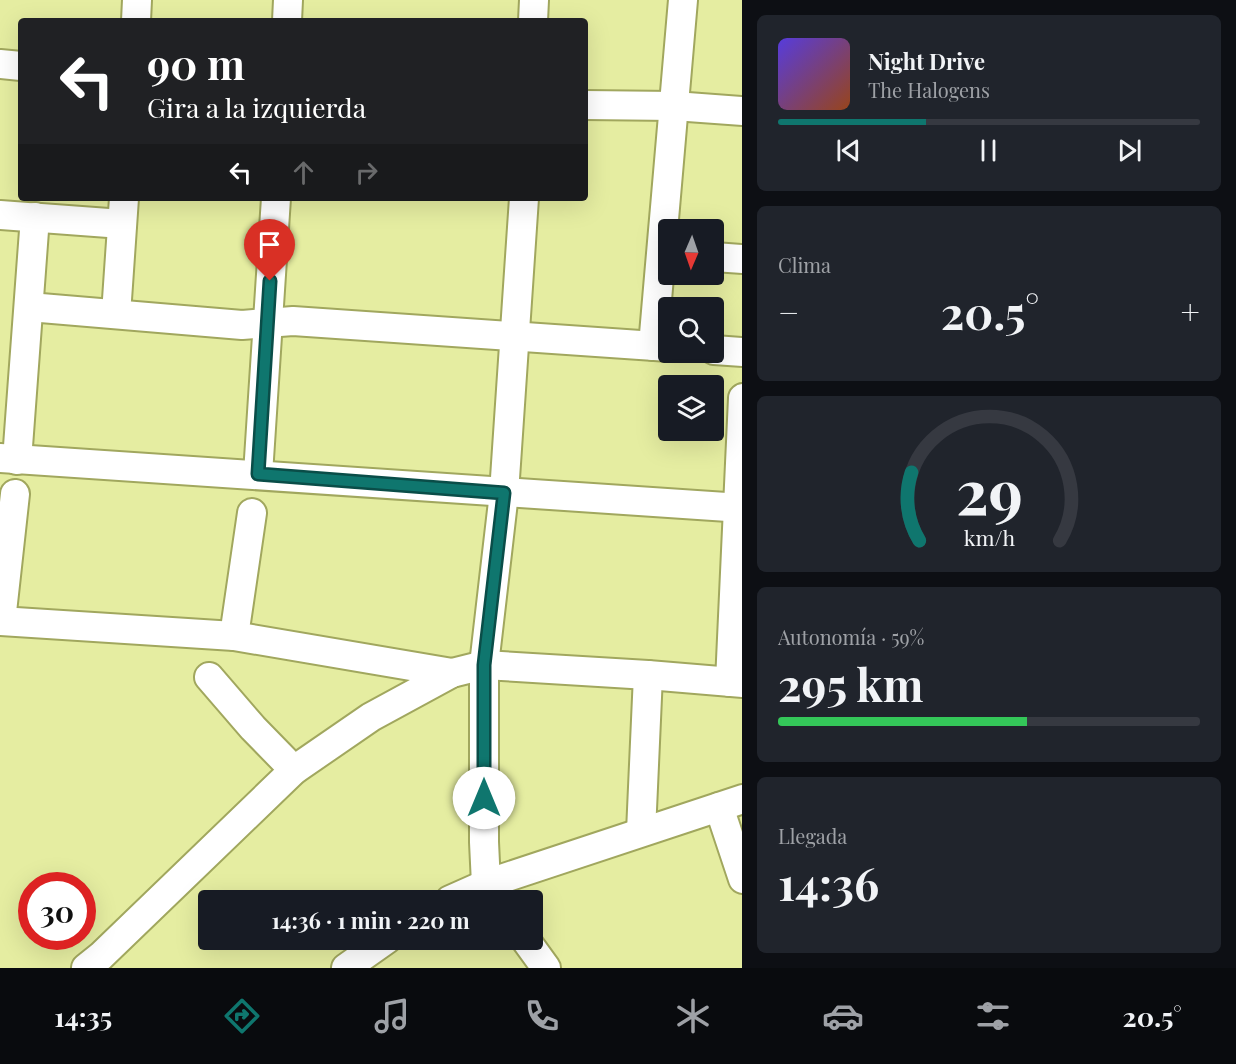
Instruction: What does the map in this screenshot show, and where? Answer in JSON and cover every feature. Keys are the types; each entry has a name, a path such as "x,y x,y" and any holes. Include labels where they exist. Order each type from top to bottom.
{"street":[{"path":"136,18 137,0"},
{"path":"287,18 288,0"},
{"path":"533,18 534,0"},
{"path":"667,219 683,0"},
{"path":"0,64 18,66"},
{"path":"588,105 674,106 742,111"},
{"path":"258,474 276,201"},
{"path":"492,890 484,842 484,665 504,493 524,201"},
{"path":"0,215 35,217 123,211 116,314"},
{"path":"35,217 29,308 9,459 740,508"},
{"path":"724,257 742,259"},
{"path":"29,308 242,325 293,321 658,346"},
{"path":"724,351 742,352"},
{"path":"99,964 294,770 371,717 452,673 484,665 736,682 742,398"},
{"path":"15,494 1,621 234,636 452,673"},
{"path":"234,636 252,513"},
{"path":"641,832 648,675"},
{"path":"209,677 253,728 294,770"},
{"path":"497,890 641,832 731,803 742,879"},
{"path":"346,968 371,950"},
{"path":"533,950 546,968"}],"route":[{"path":"270,281 258,474 504,493 484,665 484,798"}]}
